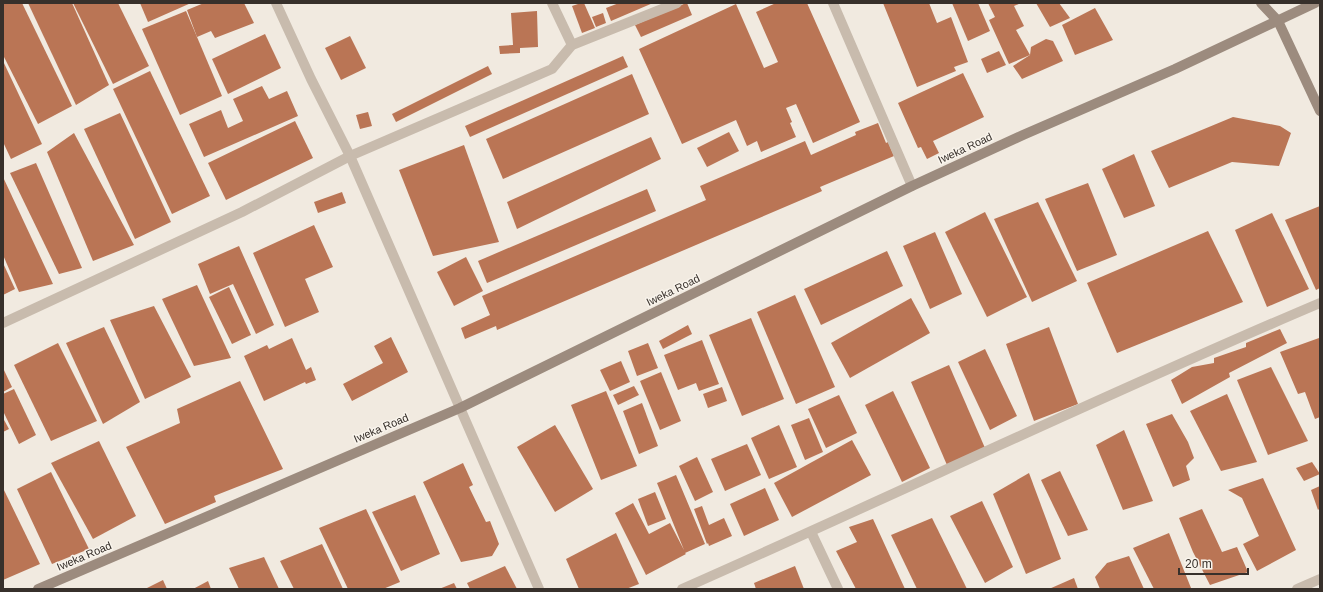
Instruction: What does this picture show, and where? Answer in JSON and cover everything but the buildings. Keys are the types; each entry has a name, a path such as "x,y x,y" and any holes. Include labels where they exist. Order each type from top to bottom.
{"main road":[{"path":"1261,3 1278,21 1320,111"},
{"name":"Iweka Road","path":"38,589 460,408 912,186 1022,135 1175,69 1315,3"}],"street":[{"path":"276,3 310,79 350,156 540,589"},
{"path":"552,3 572,45"},
{"path":"3,323 242,212 350,156 552,69 572,45 677,3"},
{"path":"833,3 912,186"},
{"path":"682,589 1224,344 1320,303"},
{"path":"811,532 838,589"},
{"path":"1297,589 1320,578"}]}
